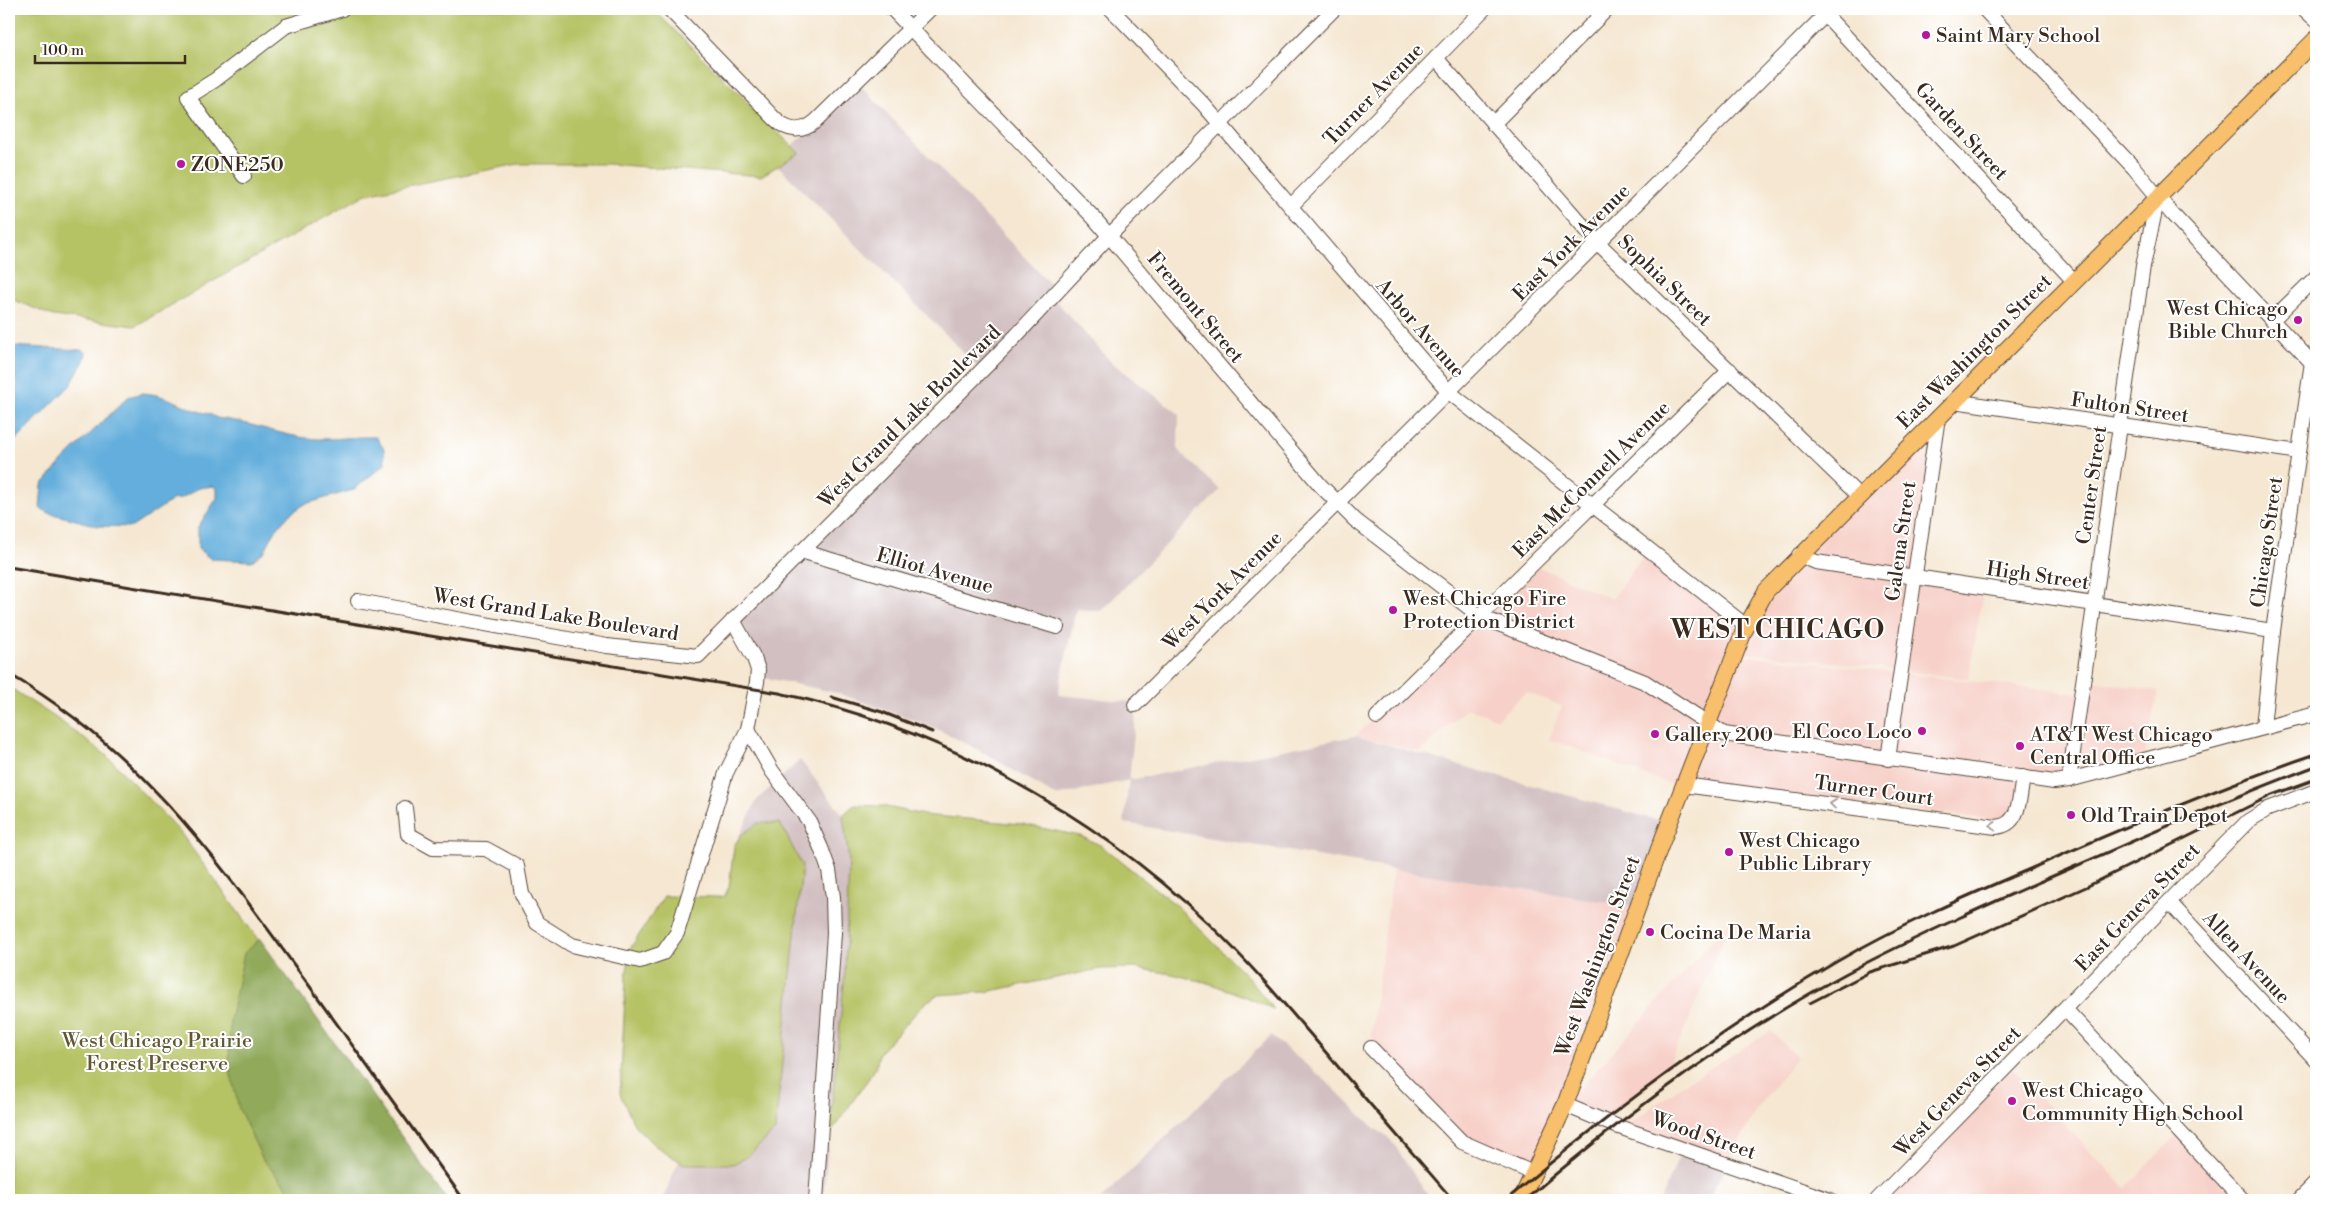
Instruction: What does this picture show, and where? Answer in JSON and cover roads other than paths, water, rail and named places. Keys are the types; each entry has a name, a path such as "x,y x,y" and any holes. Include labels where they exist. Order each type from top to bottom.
{"main road":[{"name":"East Washington Street","path":"1707,724 1746,626 1766,591 1799,555 2316,39"},
{"name":"West Washington Street","path":"1521,1200 1565,1105 1707,724"}],"street":[{"path":"244,176 188,97 215,80 286,26 342,9"},
{"path":"669,9 774,120 786,128 794,130 810,126 930,9"},
{"name":"Fremont Street","path":"892,9 1108,236 1338,503 1355,520 1481,617 1645,682 1724,734 2054,782 2070,780 2316,714"},
{"name":"Arbor Avenue","path":"1111,9 1220,124 1449,392 1746,626"},
{"name":"West Grand Lake Boulevard","path":"358,601 607,646 698,656 1015,337 1108,236 1333,9"},
{"name":"Turner Avenue","path":"1291,206 1484,9"},
{"path":"1493,124 1607,9"},
{"path":"1984,9 2134,168 2158,197 2314,365"},
{"path":"2304,9 2316,20"},
{"name":"East York Avenue","path":"1338,503 1598,243 1826,11"},
{"name":"Garden Street","path":"1826,11 2074,281"},
{"name":"Sophia Street","path":"1436,58 1598,243 1859,496"},
{"name":"Center Street","path":"2070,780 2143,266 2158,197"},
{"path":"2272,320 2316,277"},
{"name":"Chicago Street","path":"2263,727 2273,631 2299,452 2314,365"},
{"name":"East McConnell Avenue","path":"1377,717 1481,617 1730,370"},
{"name":"Fulton Street","path":"1954,401 2299,452"},
{"name":"Galena Street","path":"1888,759 1938,417"},
{"name":"West York Avenue","path":"1135,705 1338,503"},
{"name":"Elliot Avenue","path":"802,551 1057,627"},
{"name":"High Street","path":"1799,555 1816,562 1915,578 2273,631"},
{"path":"405,808 408,834 433,848 486,849 517,866 522,894 537,923 572,945 640,961 663,954 676,933 726,773 748,729 758,670 749,646 733,620"},
{"path":"748,729 772,771 809,821 829,870 833,897 834,934 816,1200"},
{"name":"Turner Court","path":"1684,785 1996,828 2011,822 2016,814 2023,777"},
{"name":"East Geneva Street","path":"2065,1009 2257,815 2316,792"},
{"name":"Allen Avenue","path":"2170,903 2316,1060"},
{"path":"2065,1009 2243,1200"},
{"name":"West Geneva Street","path":"1878,1200 2065,1009"},
{"path":"1371,1048 1462,1142 1532,1173"},
{"name":"Wood Street","path":"1565,1105 1799,1195 1830,1200"},
{"path":"2299,1200 2316,1183"}],"water":[{"path":"9,346 82,350 86,352 86,356 72,384 9,447"},
{"path":"143,393 163,397 217,418 299,437 318,439 376,437 384,449 385,464 353,490 305,504 290,514 275,531 264,552 252,561 211,559 198,549 198,527 217,498 217,490 214,486 199,488 180,499 174,499 132,527 98,526 49,513 40,508 42,485 64,459 128,397"}],"railway":[{"path":"9,567 779,693 838,708 897,728 954,752 1009,779 1063,811 1114,845 1163,883 1209,924 1268,985 1453,1200"},
{"path":"9,674 56,704 98,737 137,772 172,809 206,849 271,933 464,1200"},
{"path":"831,697 882,712 932,732"},
{"path":"1506,1200 1585,1135 1707,1044 1792,988 1859,949 1956,901 2101,838 2172,808 2316,754"},
{"path":"1525,1200 1562,1168 1679,1078 1760,1024 1845,974 1930,931 2018,892 2195,814 2316,766"},
{"path":"1810,1003 1870,972 1954,946 2086,887 2272,795 2316,779"}],"place":[{"name":"Saint Mary School","path":"1926,35"},
{"name":"ZONE250","path":"181,164"},
{"name":"West Chicago Bible Church","path":"2298,320"},
{"name":"West Chicago Fire Protection District","path":"1393,610"},
{"name":"El Coco Loco","path":"1922,731"},
{"name":"Gallery 200","path":"1655,734"},
{"name":"AT&T West Chicago Central Office","path":"2020,746"},
{"name":"Old Train Depot","path":"2071,815"},
{"name":"West Chicago Public Library","path":"1729,852"},
{"name":"Cocina De Maria","path":"1650,932"},
{"name":"West Chicago Community High School","path":"2012,1101"}],"district":[{"name":"WEST CHICAGO","path":"1778,629"}],"park label":[{"name":"West Chicago Prairie Forest Preserve","path":"157,1052"}]}
